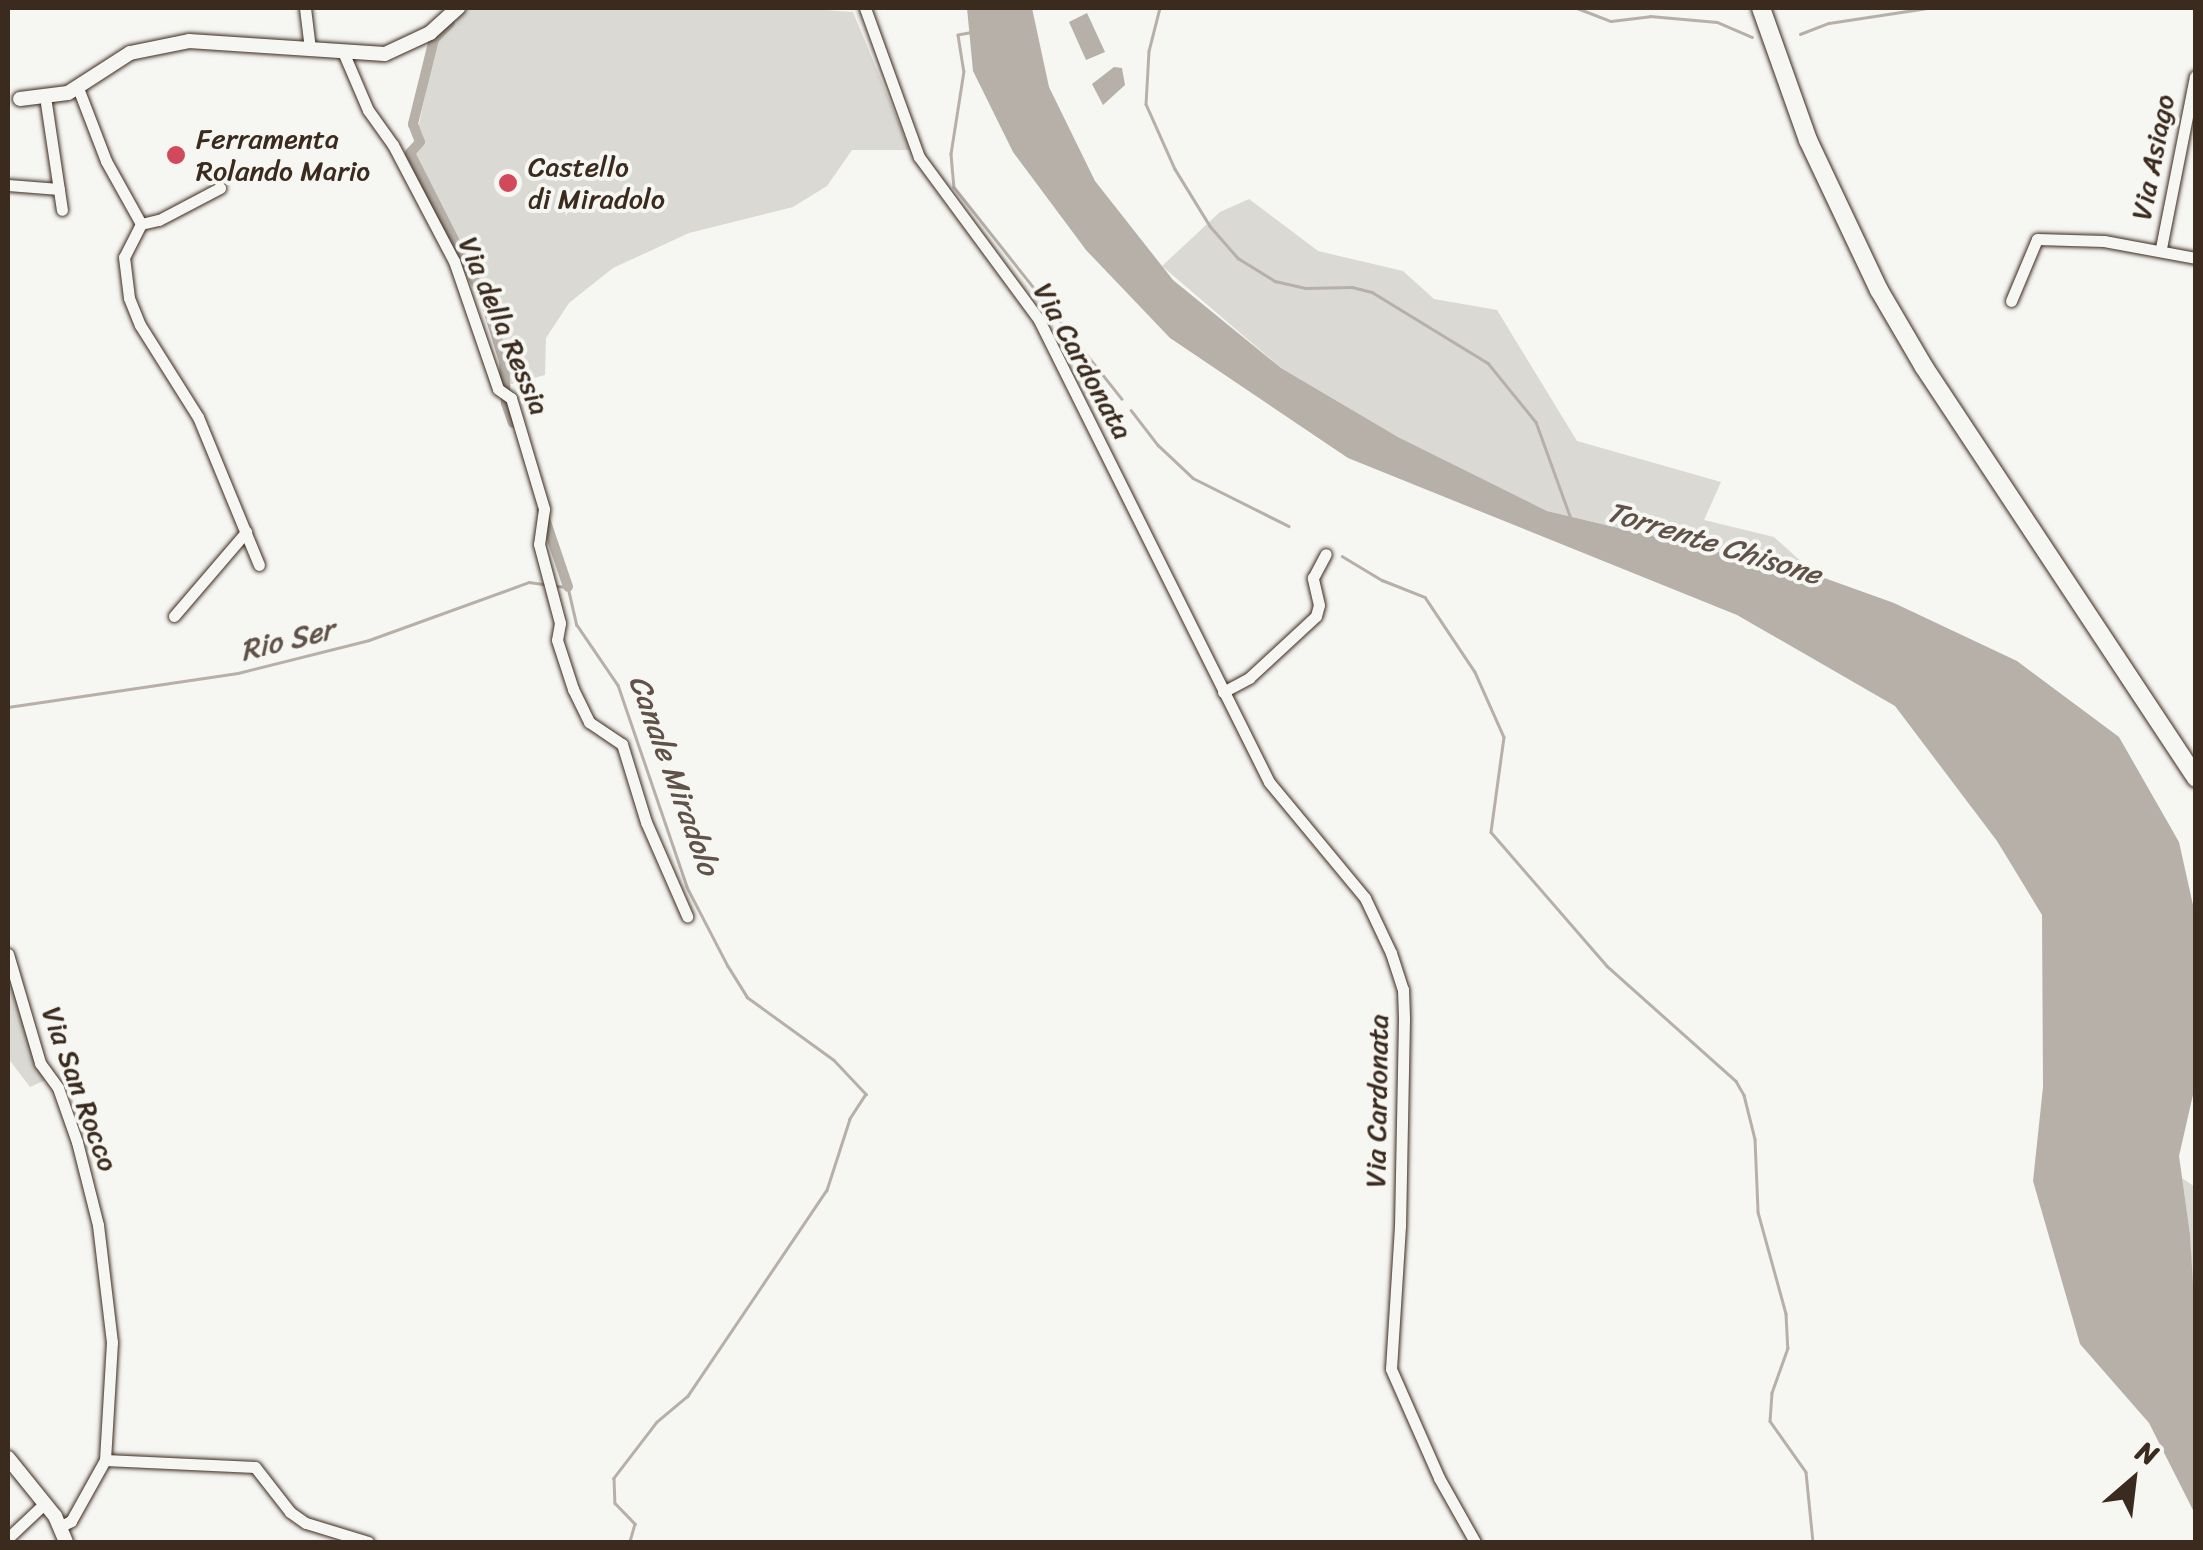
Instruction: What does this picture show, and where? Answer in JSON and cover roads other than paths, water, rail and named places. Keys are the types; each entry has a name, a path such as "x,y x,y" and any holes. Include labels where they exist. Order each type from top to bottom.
{"highway":[{"path":"1761,8 1808,140 1879,290 1924,367 2196,778"},
{"path":"1770,8 1842,198 1886,283 1930,359 2196,762"}],"street":[{"path":"305,8 310,49"},
{"path":"14,98 46,103 80,92 130,53 164,45 225,42 344,54 385,54 430,32 458,8"},
{"name":"Via Cardonata","path":"866,8 919,157 1039,320 1270,782 1366,898 1403,990 1400,1226 1391,1369 1431,1463 1475,1542"},
{"name":"Via della Ressia","path":"344,54 368,110 393,146 454,261 498,389 511,398 544,509 540,544 560,623 557,640 573,689 589,722 622,744 646,822 687,916"},
{"name":"Via Asiago","path":"2161,248 2195,76"},
{"path":"14,98 80,92"},
{"path":"80,92 106,160 141,224"},
{"path":"46,103 62,210"},
{"path":"8,186 59,189"},
{"path":"141,224 159,220 220,188"},
{"path":"141,224 124,257 129,298 140,325 198,417 259,564"},
{"name":"Via Asiago","path":"2010,300 2037,240 2161,248 2196,258"},
{"path":"174,616 246,532"},
{"path":"1223,692 1249,678 1316,616 1319,605 1313,578 1326,554"},
{"name":"Via San Rocco","path":"8,954 40,1063 58,1088 77,1142 98,1225 112,1342 105,1460 71,1521 60,1526"},
{"path":"8,1458 60,1526 66,1542"},
{"path":"105,1460 254,1467 290,1512 306,1523 368,1542"},
{"path":"8,1538 44,1503"}],"waterway":[{"path":"1160,8 1149,51 1146,104 1175,169 1210,226 1238,258 1275,281 1305,288 1352,287 1372,292 1488,363 1536,422 1570,516"},
{"path":"1577,8 1611,21 1650,16 1717,22 1752,37"},
{"path":"1800,34 1829,23 1927,8"},
{"name":"Canale Miradolo","path":"450,23 434,39 413,124 420,142 410,153 486,303 504,361 506,403 513,423"},
{"path":"969,33 958,35 964,71 951,154 954,187 1122,399"},
{"path":"1131,410 1158,445 1193,478 1289,526"},
{"name":"Canale Miradolo","path":"542,510 568,587"},
{"path":"1342,556 1382,580 1425,597 1475,672 1504,737 1491,832 1607,966 1736,1081 1744,1095 1755,1139 1758,1212 1786,1314 1788,1348 1772,1393 1770,1421 1806,1472 1813,1542"},
{"name":"Rio Ser","path":"8,707 238,673 369,640 529,582 544,584"},
{"name":"Canale Miradolo","path":"557,586 568,587 577,625 618,685 687,887 728,966 747,997 834,1060 866,1094 850,1119 827,1190 688,1396 657,1422 614,1478 615,1503 635,1524 630,1542"}],"place":[{"name":"Ferramenta Rolando Mario","path":"176,155"},
{"name":"Castello di Miradolo","path":"508,183"}],"water label":[{"name":"Torrente Chisone","path":"1714,543"}]}
